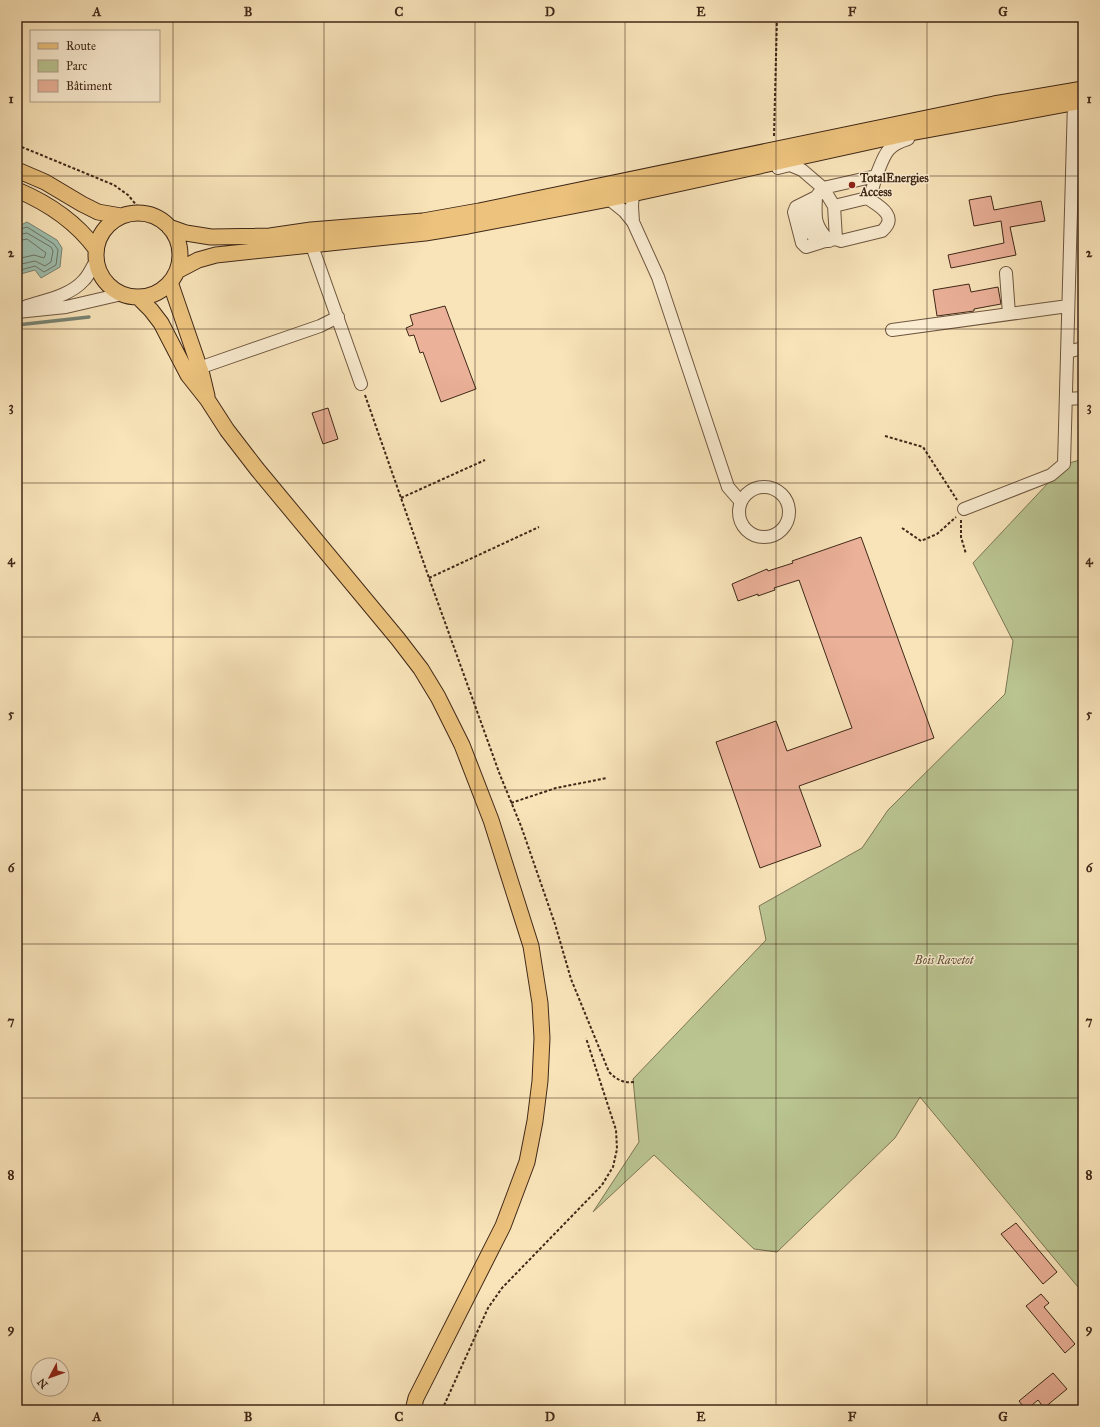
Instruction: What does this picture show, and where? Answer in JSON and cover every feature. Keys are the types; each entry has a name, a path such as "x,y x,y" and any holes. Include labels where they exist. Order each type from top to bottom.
{"main road":[{"path":"96,255 101,235 109,224 121,216 132,213 143,213 157,218 169,227 186,233 211,237 270,236 311,230 423,221 479,211 994,104 1083,89"},
{"path":"17,190 29,195 77,226 96,255 99,270 110,287 122,294 138,297 150,295 161,290 173,276 198,260 216,255 312,246 432,232 609,198 890,137 1079,102"},
{"path":"17,170 45,182 98,212 121,216"},
{"path":"169,227 176,237 179,248 179,260 173,276 207,399"},
{"path":"138,297 161,323 188,375 207,399 227,430 256,469 398,639 421,670 438,697 462,745 491,820 531,946 540,1003 542,1038 540,1081 535,1121 527,1162 503,1226 414,1404 404,1410"}],"street":[{"path":"964,509 1051,475 1064,464 1068,306 1079,102"},
{"path":"834,206 867,198 871,194 876,176 887,151 894,144 907,139 963,128 992,118"},
{"path":"674,184 725,178 790,165 802,170 819,193 834,206"},
{"path":"867,198 888,215 887,226 882,231 841,241 829,241 806,247 802,243 794,212 796,207 819,193 876,176"},
{"path":"633,193 633,222"},
{"path":"819,193 815,213 819,230 829,241"},
{"path":"609,198 624,211 633,222 658,277 728,487 741,502"},
{"path":"829,241 834,206"},
{"path":"312,246 361,384"},
{"path":"17,311 66,293 75,288 85,279 96,255"},
{"path":"1006,273 1009,314"},
{"path":"17,311 66,308 122,294"},
{"path":"892,330 1068,306"},
{"path":"199,368 320,326 338,318"},
{"path":"1067,352 1083,348"},
{"path":"1066,399 1083,398"},
{"path":"761,487 774,489 784,497 788,504 790,513 788,522 784,529 778,534 762,538 754,536 747,532 741,522 739,510 741,502 746,494 753,489 761,487"}],"path":[{"path":"774,149 777,17"},
{"path":"17,145 114,185 128,195 143,213"},
{"path":"361,384 429,578 556,924 571,979 609,1072 617,1079 626,1083 634,1082"},
{"path":"885,436 923,447 964,509 960,523 961,537 966,554"},
{"path":"401,498 485,460"},
{"path":"902,528 921,541 937,534 964,509"},
{"path":"429,578 539,527"},
{"path":"511,803 556,788 607,778"},
{"path":"442,1410 488,1308 502,1288 602,1185 613,1167 617,1149 616,1130 586,1038"}],"green space":[{"name":"Bois Ravetot","path":"1083,459 1083,1293 920,1097 895,1138 777,1252 754,1249 654,1155 593,1212 639,1142 633,1079 766,940 759,906 862,848 888,810 1005,694 1013,641 973,563 1066,464"}],"water":[{"path":"27,222 57,240 62,248 60,267 41,278 35,270 17,275 17,227"}],"building":[{"path":"991,196 994,210 1041,201 1045,221 1010,227 1016,255 951,268 948,255 1004,243 1001,221 974,226 969,200"},
{"path":"969,284 971,292 998,287 1001,304 974,309 974,311 937,316 933,290"},
{"path":"445,306 476,389 441,402 423,352 420,353 414,335 409,336 406,328 413,325 410,315"},
{"path":"328,408 338,439 323,444 312,413"},
{"path":"861,537 934,738 799,786 821,846 760,868 716,742 776,721 787,751 852,728 799,580 774,588 775,590 758,596 758,594 738,601 732,584 767,569 768,571 793,563 792,561"},
{"path":"1016,1223 1057,1272 1043,1284 1001,1234"},
{"path":"1041,1294 1049,1303 1044,1307 1075,1344 1065,1353 1026,1306"},
{"path":"1053,1373 1067,1389 1044,1408 1038,1400 1026,1410 1019,1401"}],"waterway":[{"path":"17,325 89,317"}],"place":[{"name":"TotalEnergies Access","path":"852,185"}]}
